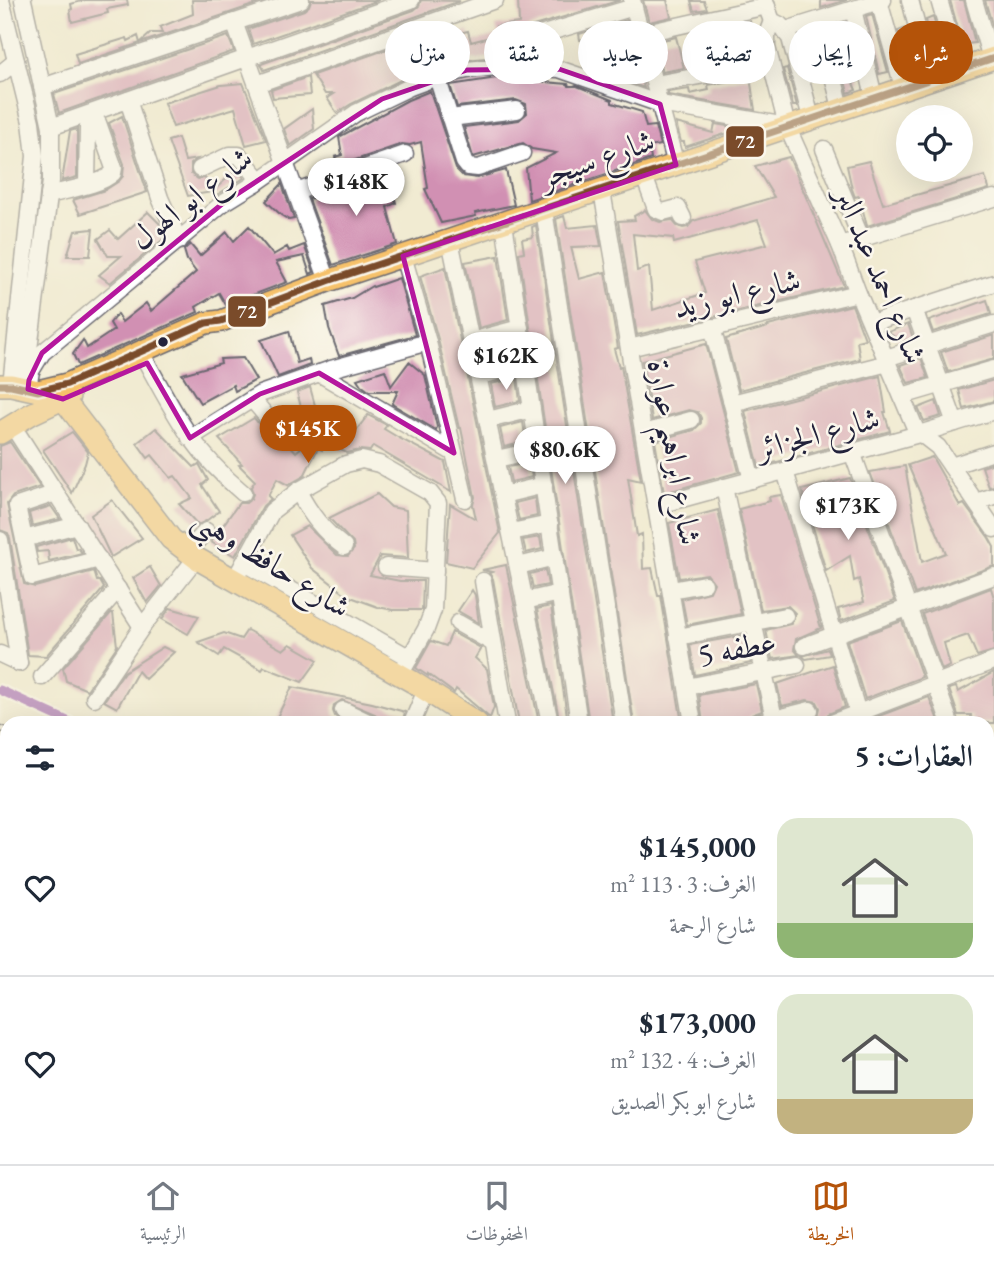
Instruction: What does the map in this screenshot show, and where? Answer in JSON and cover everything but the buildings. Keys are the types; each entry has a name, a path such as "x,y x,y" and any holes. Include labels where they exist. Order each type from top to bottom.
{"main road":[{"name":"شارع سيجر","path":"973,64 992,58"},
{"name":"شارع سيجر","path":"17,386 77,380 191,328 221,321 328,281 603,191 915,84"},
{"name":"شارع سيجر","path":"6,429 63,399 198,340 221,321"},
{"path":"17,386 50,392 63,399"},
{"name":"شارع حافظ وهبى","path":"63,399 172,540 191,555 239,572 405,666 426,690 466,716"}],"street":[{"path":"17,386 49,195 53,148 51,127 23,0"},
{"path":"42,87 301,0"},
{"path":"51,127 411,0"},
{"path":"257,84 495,0"},
{"path":"910,0 915,21"},
{"path":"939,0 945,21"},
{"path":"974,0 992,58"},
{"path":"7,1 5,38 16,61 32,122 35,156 17,386"},
{"path":"786,30 881,1 903,88"},
{"path":"564,26 633,3 638,21"},
{"path":"668,29 768,9 790,38 811,118"},
{"path":"853,9 874,97"},
{"path":"819,20 841,108"},
{"path":"234,22 328,281"},
{"path":"0,75 16,61"},
{"name":"شارع ابو الهول","path":"470,70 498,67 559,69 660,104 787,126"},
{"name":"شارع احمد عبد البر","path":"775,80 787,126 919,434 938,447 994,528"},
{"name":"شارع ابو الهول","path":"17,386 42,354 222,204 365,108 418,84"},
{"path":"439,84 464,162 468,167 478,168 522,153"},
{"path":"654,84 676,165"},
{"path":"128,100 162,205 179,241"},
{"path":"450,118 517,110"},
{"path":"824,149 861,238"},
{"path":"296,192 404,154"},
{"path":"200,169 230,155 239,155 255,174 256,183"},
{"path":"644,176 656,209 663,212 678,208 683,218"},
{"path":"49,195 87,184"},
{"name":"شارع ابراهيم عوارة","path":"603,191 692,716"},
{"path":"840,245 994,198"},
{"path":"544,210 623,716"},
{"path":"504,223 578,716"},
{"path":"450,240 549,716"},
{"path":"403,256 428,342 465,499"},
{"path":"871,323 993,287"},
{"name":"شارع ابو زيد","path":"629,348 858,293"},
{"path":"914,309 955,423"},
{"path":"732,403 887,361 994,324"},
{"path":"712,327 752,480"},
{"path":"471,341 520,328"},
{"path":"190,439 260,394 319,373 428,342"},
{"path":"147,363 190,439 220,474 243,493"},
{"path":"479,376 526,365"},
{"path":"902,396 994,369"},
{"path":"319,373 454,453"},
{"path":"252,399 283,436"},
{"path":"488,420 533,409"},
{"name":"شارع الجزائر","path":"656,506 994,411"},
{"path":"644,433 691,420"},
{"path":"6,429 56,493 142,627"},
{"path":"496,459 538,450"},
{"path":"852,452 947,716"},
{"path":"951,466 994,452"},
{"path":"239,572 272,511 298,491 346,464 362,460 379,464 420,487 433,495 438,503 433,610 426,629 405,666"},
{"path":"785,471 859,716"},
{"path":"503,495 544,485"},
{"path":"724,487 764,673 768,716"},
{"path":"298,491 312,517 330,537 344,547"},
{"path":"56,493 18,505 32,577 99,559"},
{"path":"976,502 994,496"},
{"path":"511,532 550,524"},
{"path":"24,539 77,525"},
{"path":"94,698 206,531"},
{"path":"0,540 19,663 0,654"},
{"path":"518,566 555,557"},
{"path":"386,567 435,571"},
{"path":"804,646 994,576"},
{"path":"483,581 506,716"},
{"path":"670,590 704,584"},
{"path":"42,677 118,589"},
{"path":"525,601 560,593"},
{"path":"678,637 785,616"},
{"path":"458,623 493,643"},
{"path":"864,716 994,661"},
{"name":"عطفه 5","path":"687,687 797,665"},
{"path":"415,716 426,690"},
{"path":"343,710 355,716"},
{"path":"790,716 810,710"}],"highlighted area":[{"path":"559,69 660,104 676,165 403,256 454,453 319,373 260,394 190,438 147,363 63,399 28,389 29,380 42,353 222,204 382,99 467,70"}],"railway":[{"path":"0,690 57,716"}],"transit line":[{"name":"72","path":"0,385 38,391 67,384 206,323 221,321 328,281 994,58"},
{"path":"0,690 57,716"}]}
